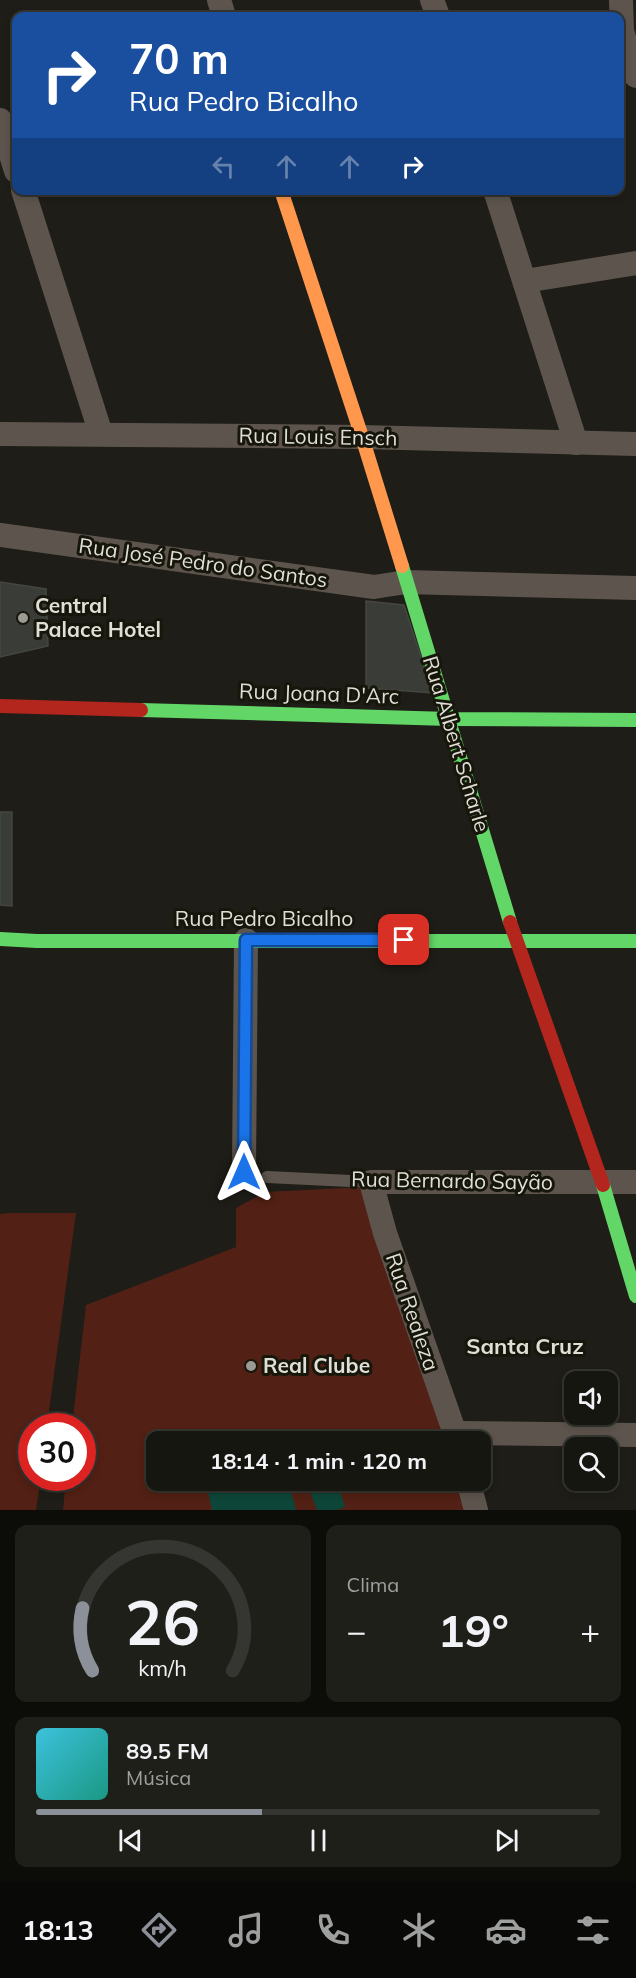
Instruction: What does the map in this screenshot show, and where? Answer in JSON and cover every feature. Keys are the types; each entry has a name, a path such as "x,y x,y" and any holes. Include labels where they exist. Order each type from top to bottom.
{"street":[{"path":"624,37 636,76"},
{"path":"0,120 12,158"},
{"path":"25,195 101,434"},
{"name":"Rua Albert Scharle","path":"283,195 362,437 516,941 602,1182 636,1296"},
{"path":"497,195 576,443"},
{"path":"525,281 636,263"},
{"name":"Rua Louis Ensch","path":"0,434 362,437 636,444"},
{"name":"Rua José Pedro do Santos","path":"0,535 374,587 406,582 636,588"},
{"name":"Rua Joana D'Arc","path":"0,706 449,719 636,720"},
{"name":"Rua Pedro Bicalho","path":"0,939 37,941 636,941"},
{"path":"246,940 244,1169 257,1176"},
{"name":"Rua Bernardo Sayão","path":"371,1182 636,1182"},
{"name":"Rua Realeza","path":"371,1182 385,1233 455,1431"},
{"path":"491,1437 636,1435"},
{"path":"471,1491 476,1510"}],"lane":[{"name":"Rua Bernardo Sayão","path":"257,1176 371,1182"}],"shaded area":[{"name":"Real Clube","path":"365,1187 445,1431 146,1431 146,1491 463,1491 468,1510 63,1510 65,1491 96,1491 96,1413 74,1413 86,1305 236,1247 236,1208 265,1192"},
{"path":"76,1213 49,1413 18,1413 18,1491 39,1491 36,1510 0,1510 0,1214"},
{"path":"208,1491 291,1491 296,1510 212,1510"},
{"path":"310,1491 340,1491 345,1507 337,1510 317,1510"}],"building":[{"name":"Central Palace Hotel","path":"0,582 46,589 48,646 0,657"},
{"path":"366,601 404,605 433,693 366,688"},
{"path":"0,812 12,812 12,906 0,905"}],"traffic: fast":[{"path":"402,566 510,922"},
{"path":"141,710 449,719 636,720"},
{"path":"0,939 37,941 636,941"},
{"path":"603,1185 636,1296"}],"traffic: slow":[{"path":"283,195 402,566"}],"traffic: jam":[{"path":"0,706 141,710"},
{"path":"510,922 603,1185"}],"place":[{"name":"Central Palace Hotel","path":"23,618"},
{"name":"Real Clube","path":"251,1366"}],"district":[{"name":"Santa Cruz","path":"525,1346"}],"route":[{"path":"244,1172 246,940 404,940"}]}
